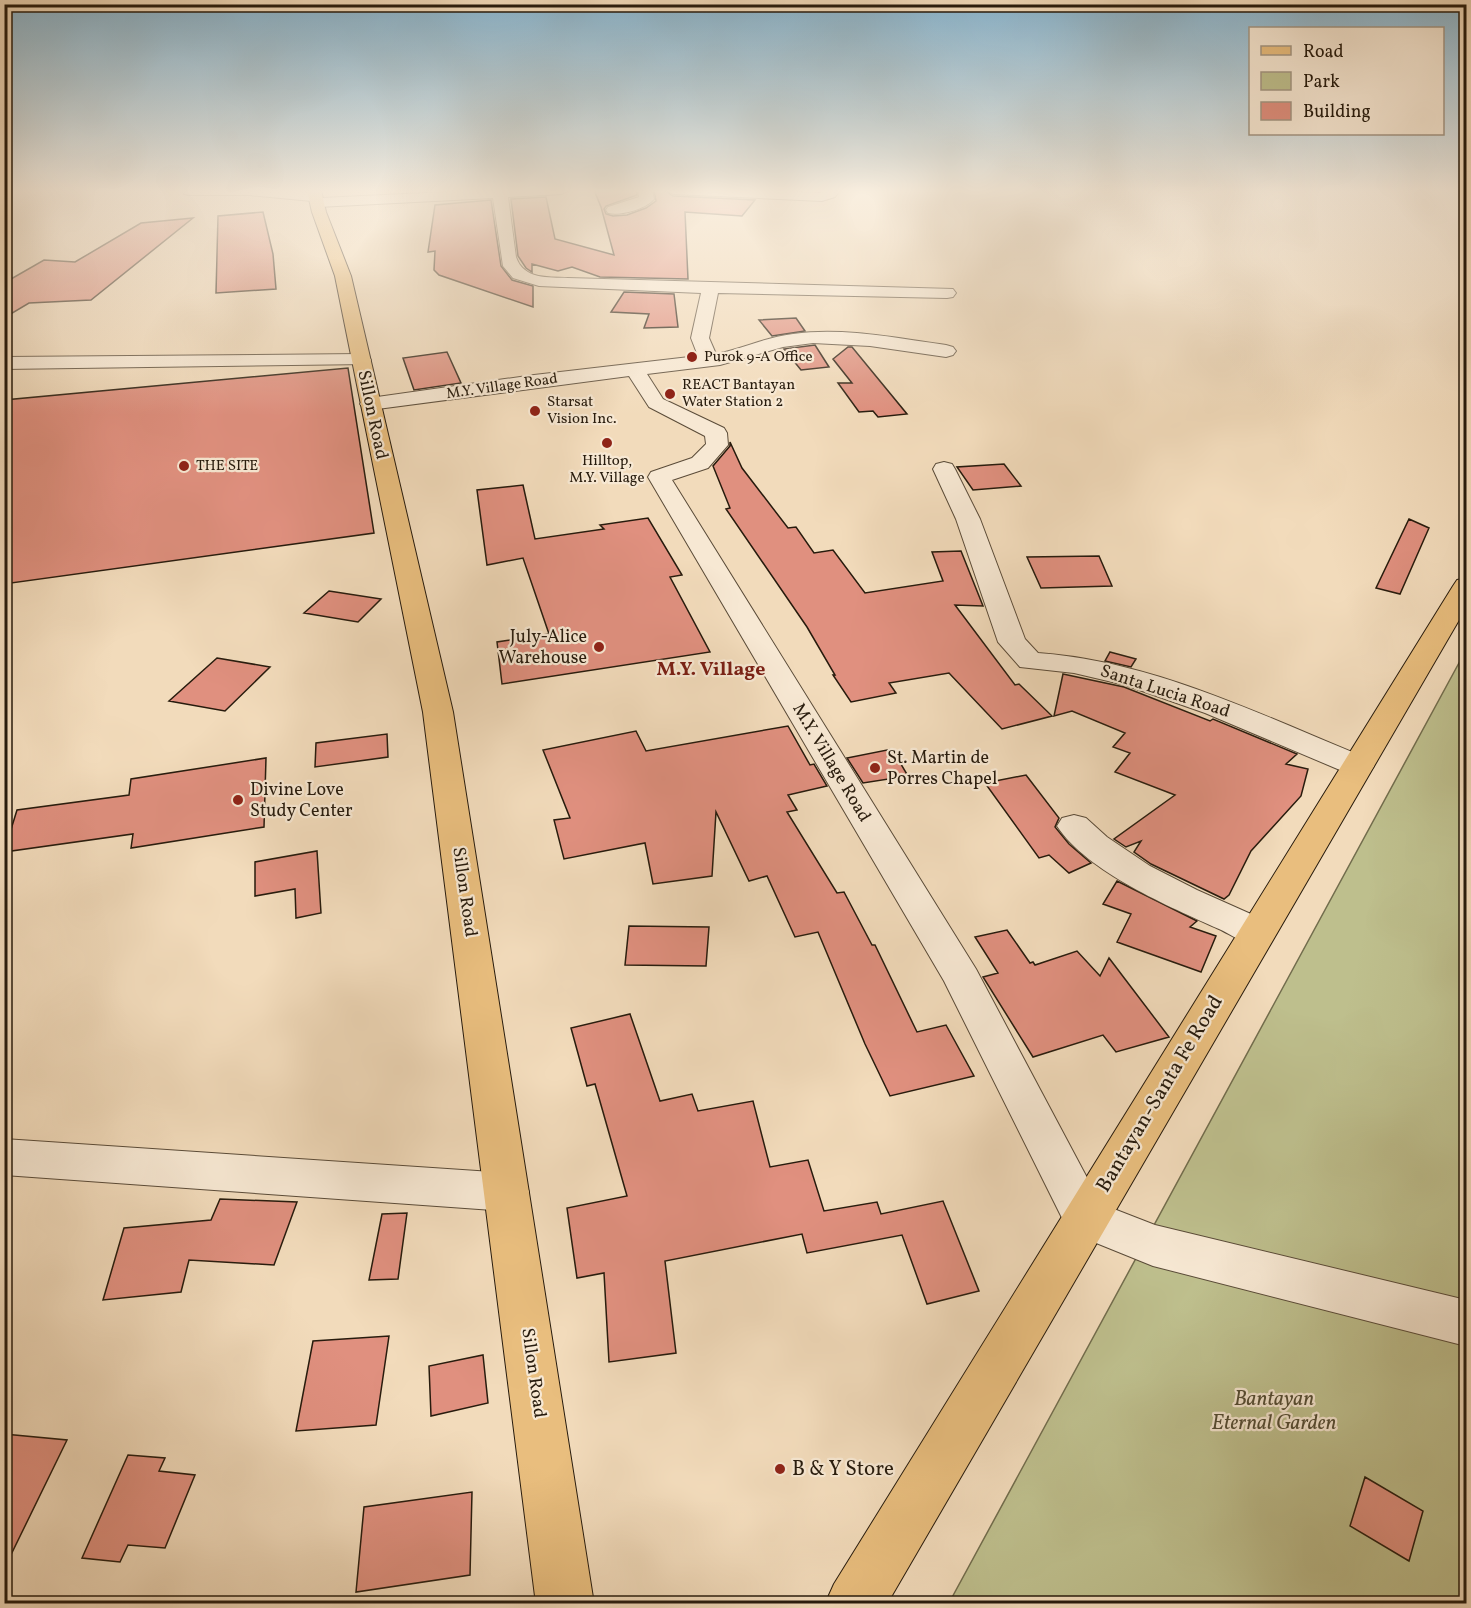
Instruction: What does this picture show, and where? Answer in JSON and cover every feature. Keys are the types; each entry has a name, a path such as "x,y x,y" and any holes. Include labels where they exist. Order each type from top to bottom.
{"main road":[{"name":"Sillon Road","path":"339,265 438,712 565,1604"},
{"name":"Bantayan-Santa Fe Road","path":"854,1604 1467,586"}],"street":[{"path":"510,265 519,275 568,283 947,293"},
{"path":"709,361 700,338 711,288"},
{"name":"M.Y. Village Road","path":"370,404 534,381 730,358 763,346 791,340 834,336 946,351"},
{"path":"4,363 284,363 361,360"},
{"name":"M.Y. Village Road","path":"634,369 656,403 716,433 717,445 700,463 659,477 962,979 1085,1218"},
{"name":"Santa Lucia Road","path":"944,469 968,519 1012,642 1030,661 1074,664 1135,679 1216,707 1358,766"},
{"path":"1074,826 1091,843 1140,878 1258,932"},
{"path":"4,1157 507,1192"},
{"path":"1085,1218 1153,1245 1467,1323"}],"green space":[{"name":"Bantayan Eternal Garden","path":"1466,650 1466,1603 949,1603"}],"building":[{"path":"35,265 134,265 91,300 29,303 4,318 4,283"},
{"path":"217,265 274,265 276,289 216,293"},
{"path":"434,265 501,265 512,280 533,286 533,307 439,275 434,270"},
{"path":"524,265 532,265 532,272"},
{"path":"536,265 687,265 688,279 600,277 572,267 558,271"},
{"path":"624,292 674,294 678,327 644,328 649,314 611,312"},
{"path":"796,318 805,331 772,336 759,320"},
{"path":"815,345 829,367 801,370 784,349"},
{"path":"848,347 852,347 907,414 878,417 873,411 859,412 838,383 852,383 833,359"},
{"path":"447,352 461,383 414,390 403,358"},
{"name":"THE SITE","path":"348,368 374,533 4,584 4,400"},
{"path":"730,442 742,468 788,528 796,527 814,553 833,550 865,593 943,581 932,552 961,551 983,606 955,605 1015,685 1019,684 1052,716 1002,729 949,673 889,683 896,693 851,702 833,675 835,675 807,627 726,509 730,508 713,466 730,446"},
{"path":"1004,464 1021,486 973,490 957,467"},
{"path":"523,485 535,539 604,529 600,525 648,518 682,575 670,577 710,652 502,684 497,642 549,634 523,558 487,565 477,490"},
{"path":"1409,519 1429,528 1400,594 1376,588"},
{"path":"1099,556 1112,586 1041,588 1027,557"},
{"path":"329,591 381,599 358,622 304,613"},
{"path":"1110,652 1136,659 1131,667 1105,661"},
{"path":"217,658 270,667 225,711 169,701"},
{"path":"1063,674 1124,687 1210,721 1213,719 1297,754 1286,764 1308,769 1301,796 1251,851 1229,895 1224,899 1151,864 1134,852 1141,841 1126,847 1114,839 1175,795 1115,772 1130,753 1113,747 1125,733 1072,711 1054,716"},
{"path":"788,726 810,765 814,764 827,786 788,795 797,810 787,812 837,893 844,892 872,945 875,945 917,1032 946,1025 974,1076 890,1096 865,1044 818,932 795,937 767,876 749,881 716,812 712,876 653,884 645,843 564,859 554,820 570,818 543,750 636,731 646,751"},
{"path":"387,734 388,757 315,767 316,743"},
{"name":"St. Martin de Porres Chapel","path":"892,749 908,776 863,783 847,758"},
{"path":"266,758 264,827 131,848 133,834 4,852 17,810 129,795 131,779"},
{"path":"1026,775 1059,818 1055,827 1069,844 1091,863 1069,873 1049,855 1039,858 985,783"},
{"path":"317,851 321,913 296,918 295,889 255,896 255,862"},
{"path":"1117,881 1197,921 1190,927 1216,936 1201,972 1117,942 1131,914 1103,904"},
{"path":"629,926 709,927 706,966 625,965"},
{"path":"1007,930 1030,963 1033,962 1035,965 1077,951 1100,976 1109,958 1169,1037 1116,1052 1103,1035 1033,1057 983,977 998,973 975,937"},
{"path":"630,1014 660,1101 692,1094 698,1111 753,1101 770,1167 808,1160 824,1211 877,1202 881,1214 943,1201 979,1291 927,1304 902,1235 807,1253 802,1234 665,1261 676,1353 609,1362 604,1273 577,1278 567,1208 627,1196 595,1084 587,1086 571,1028"},
{"path":"220,1199 297,1202 274,1265 189,1260 181,1292 103,1300 124,1228 211,1220"},
{"path":"407,1213 398,1279 369,1280 382,1214"},
{"path":"389,1336 376,1425 296,1431 313,1341"},
{"path":"483,1355 488,1403 431,1416 429,1366"},
{"path":"4,1434 67,1440 4,1569"},
{"path":"128,1455 165,1458 159,1471 195,1475 165,1548 128,1545 120,1562 82,1558"},
{"path":"1365,1477 1423,1511 1409,1561 1350,1526"},
{"path":"472,1492 470,1575 356,1592 364,1507"}],"place":[{"name":"Purok 9-A Office","path":"692,357"},
{"name":"REACT Bantayan Water Station 2","path":"670,394"},
{"name":"Starsat Vision Inc.","path":"535,411"},
{"name":"Hilltop, M.Y. Village","path":"607,443"},
{"name":"THE SITE","path":"184,466"},
{"name":"July-Alice Warehouse","path":"599,647"},
{"name":"St. Martin de Porres Chapel","path":"875,768"},
{"name":"Divine Love Study Center","path":"238,800"},
{"name":"B & Y Store","path":"780,1469"}],"district":[{"name":"M.Y. Village","path":"711,670"}]}
